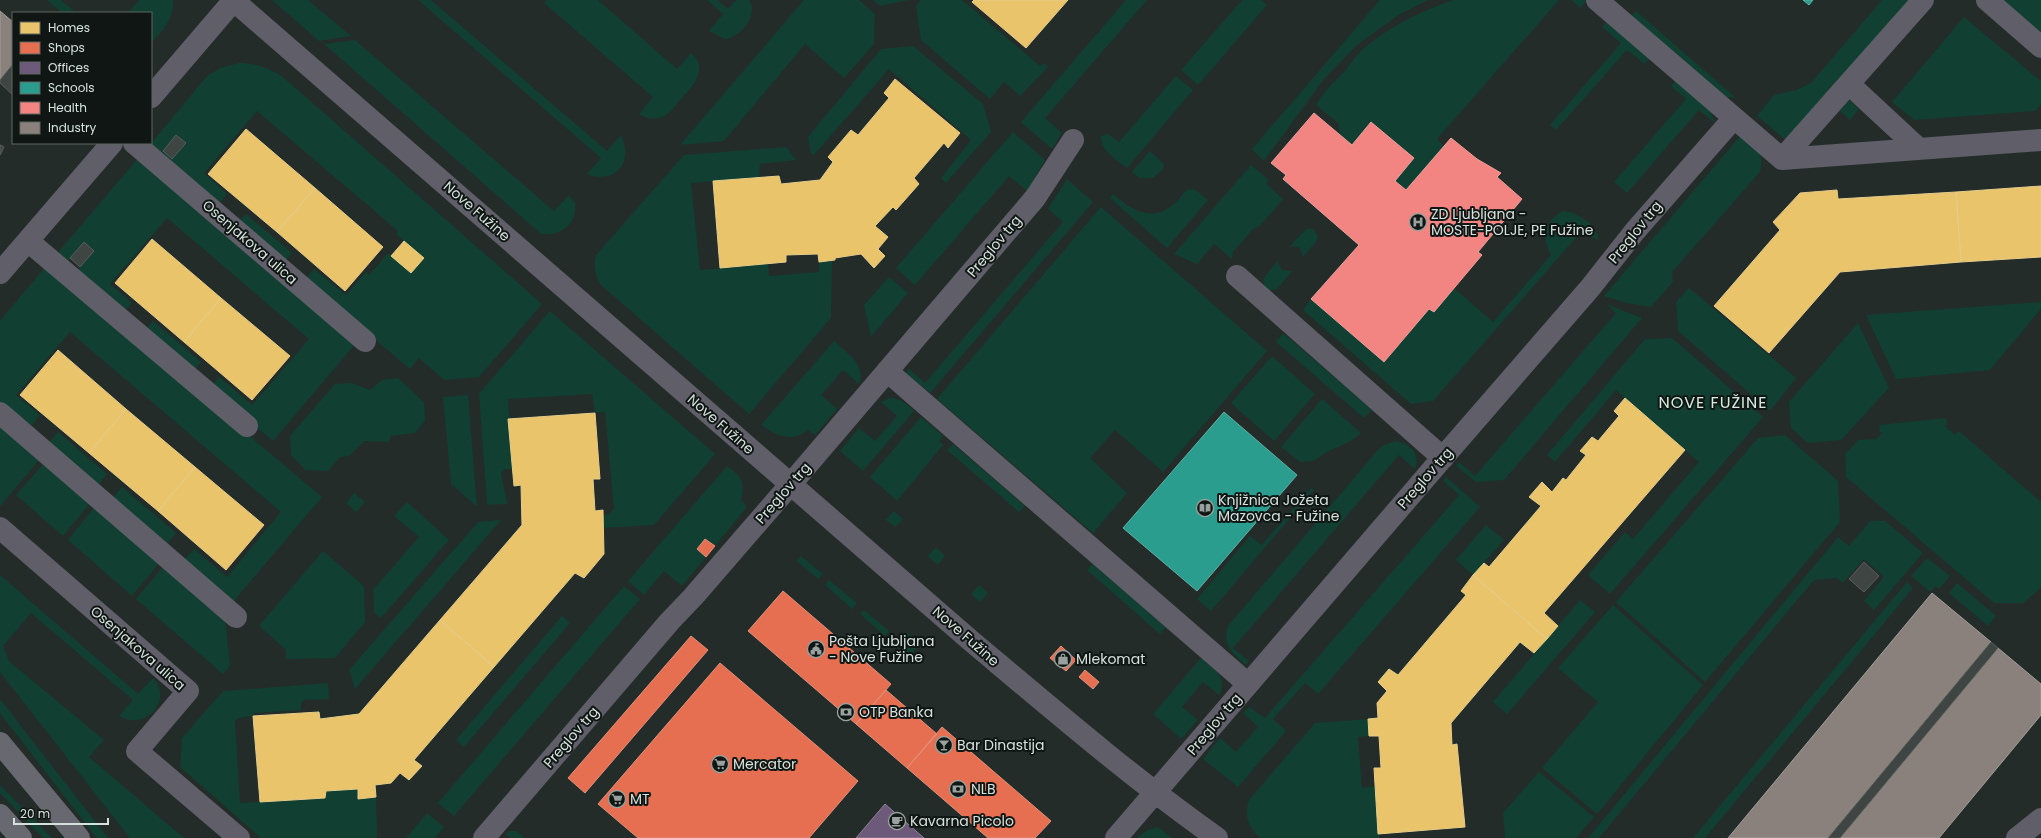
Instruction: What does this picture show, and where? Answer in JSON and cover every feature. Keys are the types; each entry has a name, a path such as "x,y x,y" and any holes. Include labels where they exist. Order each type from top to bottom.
{"main road":[{"path":"0,744 79,838"},
{"path":"0,814 22,838"}],"street":[{"path":"152,96 233,0"},
{"name":"Nove Fužine","path":"233,0 790,485 1056,712 1156,792 1217,838"},
{"path":"1597,0 1782,159 1919,149 2037,136"},
{"path":"1782,159 1923,0"},
{"path":"1987,0 2041,47"},
{"path":"1849,84 1919,149"},
{"name":"Preglov trg","path":"1116,838 1590,288 1635,231 1733,118"},
{"name":"Preglov trg","path":"484,838 670,621 694,597 1035,198 1073,140"},
{"path":"0,273 111,144"},
{"name":"Osenjakova ulica","path":"135,144 365,341"},
{"path":"28,241 247,426"},
{"path":"1237,276 1443,458"},
{"path":"887,371 1248,684"},
{"path":"0,413 236,617"},
{"name":"Osenjakova ulica","path":"0,528 188,691 137,751 239,838"},
{"path":"2017,838 2041,819"}],"green space":[{"path":"47,0 61,0 75,12 61,12"},
{"path":"139,0 173,0 170,19 152,42 152,12 129,12"},
{"path":"272,0 308,0 351,36 319,41"},
{"path":"418,0 431,0 607,151 621,135 625,154 624,162 620,169 614,174 606,176 597,177 587,174 601,158"},
{"path":"547,0 598,0 677,69 691,53 699,65 699,71 694,84 671,111 663,117 653,119 639,114 653,97 544,3"},
{"path":"707,0 717,0 728,9 736,0 749,0 752,12 747,24 742,30 731,38 725,39 709,31 723,14"},
{"path":"804,0 859,0 875,14 874,44 844,78 805,44 724,141 680,145"},
{"path":"873,0 909,0 880,6"},
{"path":"921,0 962,0 1040,66 1044,63 1048,67 1020,96 1004,82 990,99 921,40 916,6"},
{"path":"1126,0 1147,0 1045,118 1062,133 1052,149 1021,122"},
{"path":"1242,0 1262,0 1267,5 1198,85 1181,70"},
{"path":"1380,0 1428,0 1400,14 1357,45 1324,79 1264,161 1252,149"},
{"path":"1453,0 1559,0 1437,139 1444,146 1406,190 1395,181 1414,158 1372,122 1352,145 1340,135 1338,123 1316,105 1322,95 1344,72 1357,55 1369,44 1391,29 1416,15"},
{"path":"1571,0 1587,0 1580,8"},
{"path":"1882,0 1913,0 1788,142 1757,116 1774,95 1796,90 1811,83"},
{"path":"2001,0 2041,0 2041,35"},
{"path":"1636,11 1736,98 1726,97 1631,16"},
{"path":"1964,17 2041,81 2041,104 2035,111 1914,120 1892,102"},
{"path":"1610,19 1653,55 1645,64 1627,50 1556,130 1550,125 1621,43 1602,27"},
{"path":"355,40 554,211 569,195 575,203 575,210 571,223 562,231 541,234 324,44"},
{"path":"913,46 983,104 991,132 946,183 941,178 971,140 889,69 814,155 811,154 808,137 881,49"},
{"path":"239,63 257,65 273,71 283,77 542,304 479,377 444,380 419,358 410,369 305,280 314,269 346,295 366,272 369,275 388,253 411,273 424,258 396,234 398,231 257,111 204,173 227,194 217,206 149,146 207,76 220,68","holes":["176,135 186,143 172,159 163,150"]},
{"path":"1176,76 1193,90 1127,168 1106,151 1101,141 1101,136 1108,134 1119,142"},
{"path":"1678,78 1710,111 1715,122 1699,110 1627,193 1614,182 1686,99 1671,86"},
{"path":"1849,100 1859,109 1850,120 1840,111"},
{"path":"1013,132 1045,160 1027,191 1009,176 915,285 896,268"},
{"path":"1742,134 1756,147 1760,154 1760,172 1672,272 1673,282 1651,307 1626,303 1604,296"},
{"path":"786,147 796,160 760,164 759,177 691,183 700,270 768,264 769,276 819,272 819,262 832,261 831,318 749,414 600,284 595,270 595,259 596,255 684,155"},
{"path":"1150,151 1164,164 1163,169 1153,178 1139,178 1132,172"},
{"path":"139,157 356,343 273,441 210,388 219,377 252,405 309,339 167,218 110,284 132,303 123,313 76,273 94,250 84,242 66,263 56,255"},
{"path":"1251,165 1269,180 1266,184 1283,199 1259,227 1254,228 1233,252 1232,259 1214,244 1197,264 1174,254"},
{"path":"1067,179 1093,202 930,393 906,373 909,369 925,383 1063,222 1048,209"},
{"path":"1189,189 1196,190 1208,200 1167,248 1110,198 1113,194 1134,209 1142,212 1158,213 1166,210 1174,204"},
{"path":"1101,207 1267,351 1163,472 1115,430 1090,458 1127,493 1093,533 937,399"},
{"path":"1562,211 1580,216 1594,228 1599,240 1580,233 1433,401 1411,404 1303,310 1311,299 1384,362 1429,309 1434,312 1454,288 1493,322 1551,255 1546,242 1546,231 1551,221"},
{"path":"246,214 292,253 284,263 237,223"},
{"path":"1306,229 1313,229 1318,236 1316,242 1303,257 1300,248 1293,246 1289,247"},
{"path":"1279,259 1278,264 1282,270 1292,271 1277,289 1269,290 1264,286 1263,279"},
{"path":"47,265 322,497 232,603 183,561 194,549 227,577 281,512 70,332 16,395 40,415 29,429 0,404 0,321"},
{"path":"889,277 908,293 871,337 864,305"},
{"path":"1689,288 1796,378 1770,411 1678,331 1676,302"},
{"path":"2041,302 2041,309 1990,370 1896,379 1866,315"},
{"path":"1606,304 1642,318 1504,480 1476,482 1456,466 1459,462 1475,476 1616,313"},
{"path":"550,311 715,454 654,525 603,528 603,516 609,514 614,509 605,412 595,413 592,394 508,399 513,469 505,469 501,473 507,504 487,505 479,394"},
{"path":"153,321 201,362 192,373 144,331"},
{"path":"1858,323 1889,388 1841,440 1808,443 1791,428 1789,402"},
{"path":"1283,333 1372,410 1364,418 1276,342"},
{"path":"1672,338 1763,417 1610,594 1588,575 1625,532 1633,539 1699,462 1616,390 1555,462 1547,455 1645,339"},
{"path":"834,341 849,354 858,365 861,377 859,384 843,370 821,395 837,409 815,435 808,430 802,434 790,437 778,435 761,425"},
{"path":"1272,356 1315,394 1274,441 1231,403"},
{"path":"398,378 424,402 425,421 415,433 391,436 389,442 364,441 349,456 340,457 328,471 305,470 291,455 290,436 335,384 352,383 370,390 382,380"},
{"path":"468,395 477,507 451,484 443,397"},
{"path":"889,398 897,399 903,402 914,411 863,471 840,451 859,428 875,441 897,416 881,402"},
{"path":"1322,399 1361,433 1351,441 1325,453 1314,461 1300,462 1281,447"},
{"path":"921,417 943,436 939,441 943,445 897,501 870,477"},
{"path":"1946,418 1947,425 1944,425 1955,435 1959,431 2041,502 2041,588 2023,603 1994,603 1846,477 1845,454 1858,440 1877,439 1882,432 1880,432 1879,425"},
{"path":"0,422 41,458 0,506"},
{"path":"58,432 107,474 97,487 47,444"},
{"path":"1785,435 1838,481 1840,522 1705,682 1616,602 1758,438"},
{"path":"1395,441 1405,444 1415,454 1415,469 1399,455 1233,648 1249,661 1246,665 1236,657 1227,644 1226,633 1228,626 1377,451 1384,445"},
{"path":"953,444 1025,506 1019,512 947,450"},
{"path":"45,462 92,501 63,536 16,495"},
{"path":"727,466 736,473 741,480 743,488 741,500 747,507 715,546 705,539 697,549 706,557 682,586 664,571 644,595 628,581"},
{"path":"1446,477 1480,507 1318,694 1305,683 1273,719 1286,731 1238,787 1203,759 1220,738 1236,752 1258,727 1243,713 1249,707 1265,718 1459,495 1443,481"},
{"path":"122,487 176,533 165,546 111,500"},
{"path":"1311,488 1314,490 1211,611 1197,599 1250,536 1262,545"},
{"path":"354,493 365,502 356,512 346,503"},
{"path":"407,502 449,540 381,618 374,613 373,590 419,537 394,516"},
{"path":"96,505 161,561 132,596 68,540"},
{"path":"894,511 903,519 895,527 886,520"},
{"path":"501,520 355,689 349,670 478,522"},
{"path":"1870,521 1885,521 1923,553 1874,610 1864,601 1884,577 1864,559 1843,583 1837,578 1814,580 1599,838 1588,838 1838,537 1849,546"},
{"path":"1486,525 1504,540 1473,575 1456,560"},
{"path":"936,547 945,556 938,565 928,556"},
{"path":"323,551 364,586 365,622 335,658 286,659 286,650 259,626"},
{"path":"801,556 823,574 818,579 797,561"},
{"path":"1927,558 1950,576 1939,589 1935,586 1930,592 1911,576"},
{"path":"166,563 224,609 230,666 223,674 136,599"},
{"path":"1092,564 1166,627 1160,634 1087,570"},
{"path":"0,575 138,694 153,678 159,687 160,695 158,704 154,711 147,717 138,720 129,720 119,716 133,700 31,613 3,646 9,661 104,740 89,757 184,838 130,838 0,672"},
{"path":"829,580 857,603 852,609 825,585"},
{"path":"1907,582 1913,588 1705,838 1693,838"},
{"path":"1957,583 1996,616 1988,626 1949,593"},
{"path":"979,585 988,593 980,602 971,594"},
{"path":"624,586 640,599 454,816 438,803"},
{"path":"1580,600 1595,612 1507,714 1493,702"},
{"path":"1613,605 1703,685 1597,814 1542,768 1598,702 1558,668"},
{"path":"864,610 889,631 885,636 860,614"},
{"path":"562,616 570,623 464,747 456,740"},
{"path":"908,633 920,641 910,658 896,646 898,639"},
{"path":"1201,658 1215,670 1221,678 1222,689 1219,695 1203,682 1182,707 1198,720 1181,739 1153,714"},
{"path":"328,683 329,699 304,700 301,704 301,710 253,713 253,716 239,718 235,721 240,803 325,798 326,791 358,789 358,799 376,797 377,838 261,838 180,767 182,738 223,691"},
{"path":"0,699 108,838 97,838 95,836 0,713"},
{"path":"1368,719 1369,736 1358,737 1362,788 1375,786 1379,838 1261,838 1253,830 1248,821 1247,811 1249,800 1315,723"},
{"path":"1539,772 1594,817 1576,838 1505,838 1503,813"},
{"path":"0,785 52,838 43,838 0,793"},
{"path":"427,813 444,827 435,838 406,838"},
{"path":"1158,827 1172,838 1137,838 1148,830"},
{"path":"509,831 516,831 525,838 510,838 506,834"}],"building: Homes":[{"path":"974,0 1068,0 1026,48 972,2"},
{"path":"895,79 960,133 948,148 944,143 914,178 919,184 896,210 893,207 875,226 888,237 878,249 885,256 874,268 861,254 819,262 818,254 786,255 786,262 720,268 713,181 779,176 781,184 820,180 833,162 828,157 851,130 858,135 889,98 884,93"},
{"path":"246,129 315,188 277,232 208,174"},
{"path":"2041,186 2041,257 1961,262 1956,192"},
{"path":"315,188 383,247 345,291 277,232"},
{"path":"1837,190 1838,199 1956,192 1961,262 1840,272 1769,353 1714,306 1780,230 1773,222 1800,193"},
{"path":"152,239 221,298 184,342 115,283"},
{"path":"404,241 424,258 411,273 391,256"},
{"path":"221,298 290,356 252,400 184,342"},
{"path":"58,350 126,409 89,453 20,395"},
{"path":"1625,398 1685,450 1544,613 1558,626 1547,639 1473,575 1484,563 1489,567 1541,506 1529,497 1542,482 1552,492 1563,478 1566,480 1586,455 1580,451 1592,437 1598,441 1619,416 1614,411"},
{"path":"126,409 195,467 158,511 89,453"},
{"path":"595,413 600,479 593,479 595,511 603,510 604,554 584,578 575,573 494,667 440,620 522,525 521,485 514,486 508,419"},
{"path":"195,467 264,525 226,570 158,511"},
{"path":"1473,575 1547,639 1534,653 1520,642 1451,723 1452,745 1457,744 1465,827 1378,834 1374,768 1381,768 1379,736 1369,736 1368,719 1378,718 1377,703 1387,691 1378,682 1389,669 1398,675 1466,595 1461,591"},
{"path":"440,620 494,667 414,760 422,766 409,780 400,773 391,783 375,785 376,797 358,799 358,789 326,791 325,798 260,802 253,716 319,712 320,719 359,714"}],"building: Shops":[{"path":"705,539 715,546 706,557 697,549"},
{"path":"783,591 891,684 856,724 748,631"},
{"path":"691,636 708,650 585,793 568,778"},
{"name":"Mlekomat","path":"1061,646 1076,660 1066,671 1050,658"},
{"path":"720,663 858,781 809,838 638,838 598,804"},
{"path":"1085,670 1099,682 1093,689 1079,677"},
{"path":"886,690 937,734 907,768 856,724"},
{"path":"942,727 1051,821 1035,838 988,838 907,768"}],"building: Offices":[{"path":"885,804 924,838 856,838"}],"building: Schools":[{"path":"1803,0 1813,0 1809,5"},
{"name":"Knjižnica Jožeta Mazovca - Fužine","path":"1224,412 1297,475 1197,591 1123,528"}],"building: Health":[{"name":"ZD Ljubljana - MOSTE-POLJE, PE Fužine","path":"1314,113 1352,145 1371,122 1414,158 1395,181 1406,190 1451,138 1477,159 1501,173 1497,177 1522,199 1478,252 1482,255 1434,312 1429,309 1384,362 1311,299 1359,245 1283,179 1286,175 1271,163"}],"building: Industry":[{"path":"0,11 12,21 12,65 0,80"},
{"path":"1932,593 1991,642 1828,838 1728,838"},
{"path":"1998,648 2041,684 2041,715 1939,838 1840,838"}],"building: Other":[{"path":"12,65 12,94 0,83 0,80"},
{"path":"176,135 186,143 172,159 163,151"},
{"path":"0,145 4,147 0,155"},
{"path":"84,242 94,251 80,267 70,258"},
{"path":"1864,562 1879,576 1864,592 1849,579"},
{"path":"1991,642 1998,648 1840,838 1828,838"}],"place":[{"name":"ZD Ljubljana - MOSTE-POLJE, PE Fužine","path":"1418,222"},
{"name":"Knjižnica Jožeta Mazovca - Fužine","path":"1205,508"},
{"name":"Pošta Ljubljana - Nove Fužine","path":"816,649"},
{"name":"Mlekomat","path":"1063,659"},
{"name":"OTP Banka","path":"846,712"},
{"name":"Bar Dinastija","path":"944,745"},
{"name":"Mercator","path":"720,764"},
{"name":"NLB","path":"958,789"},
{"name":"MT","path":"617,799"},
{"name":"Kavarna Picolo","path":"897,821"}],"district":[{"name":"NOVE FUŽINE","path":"1713,402"}]}
